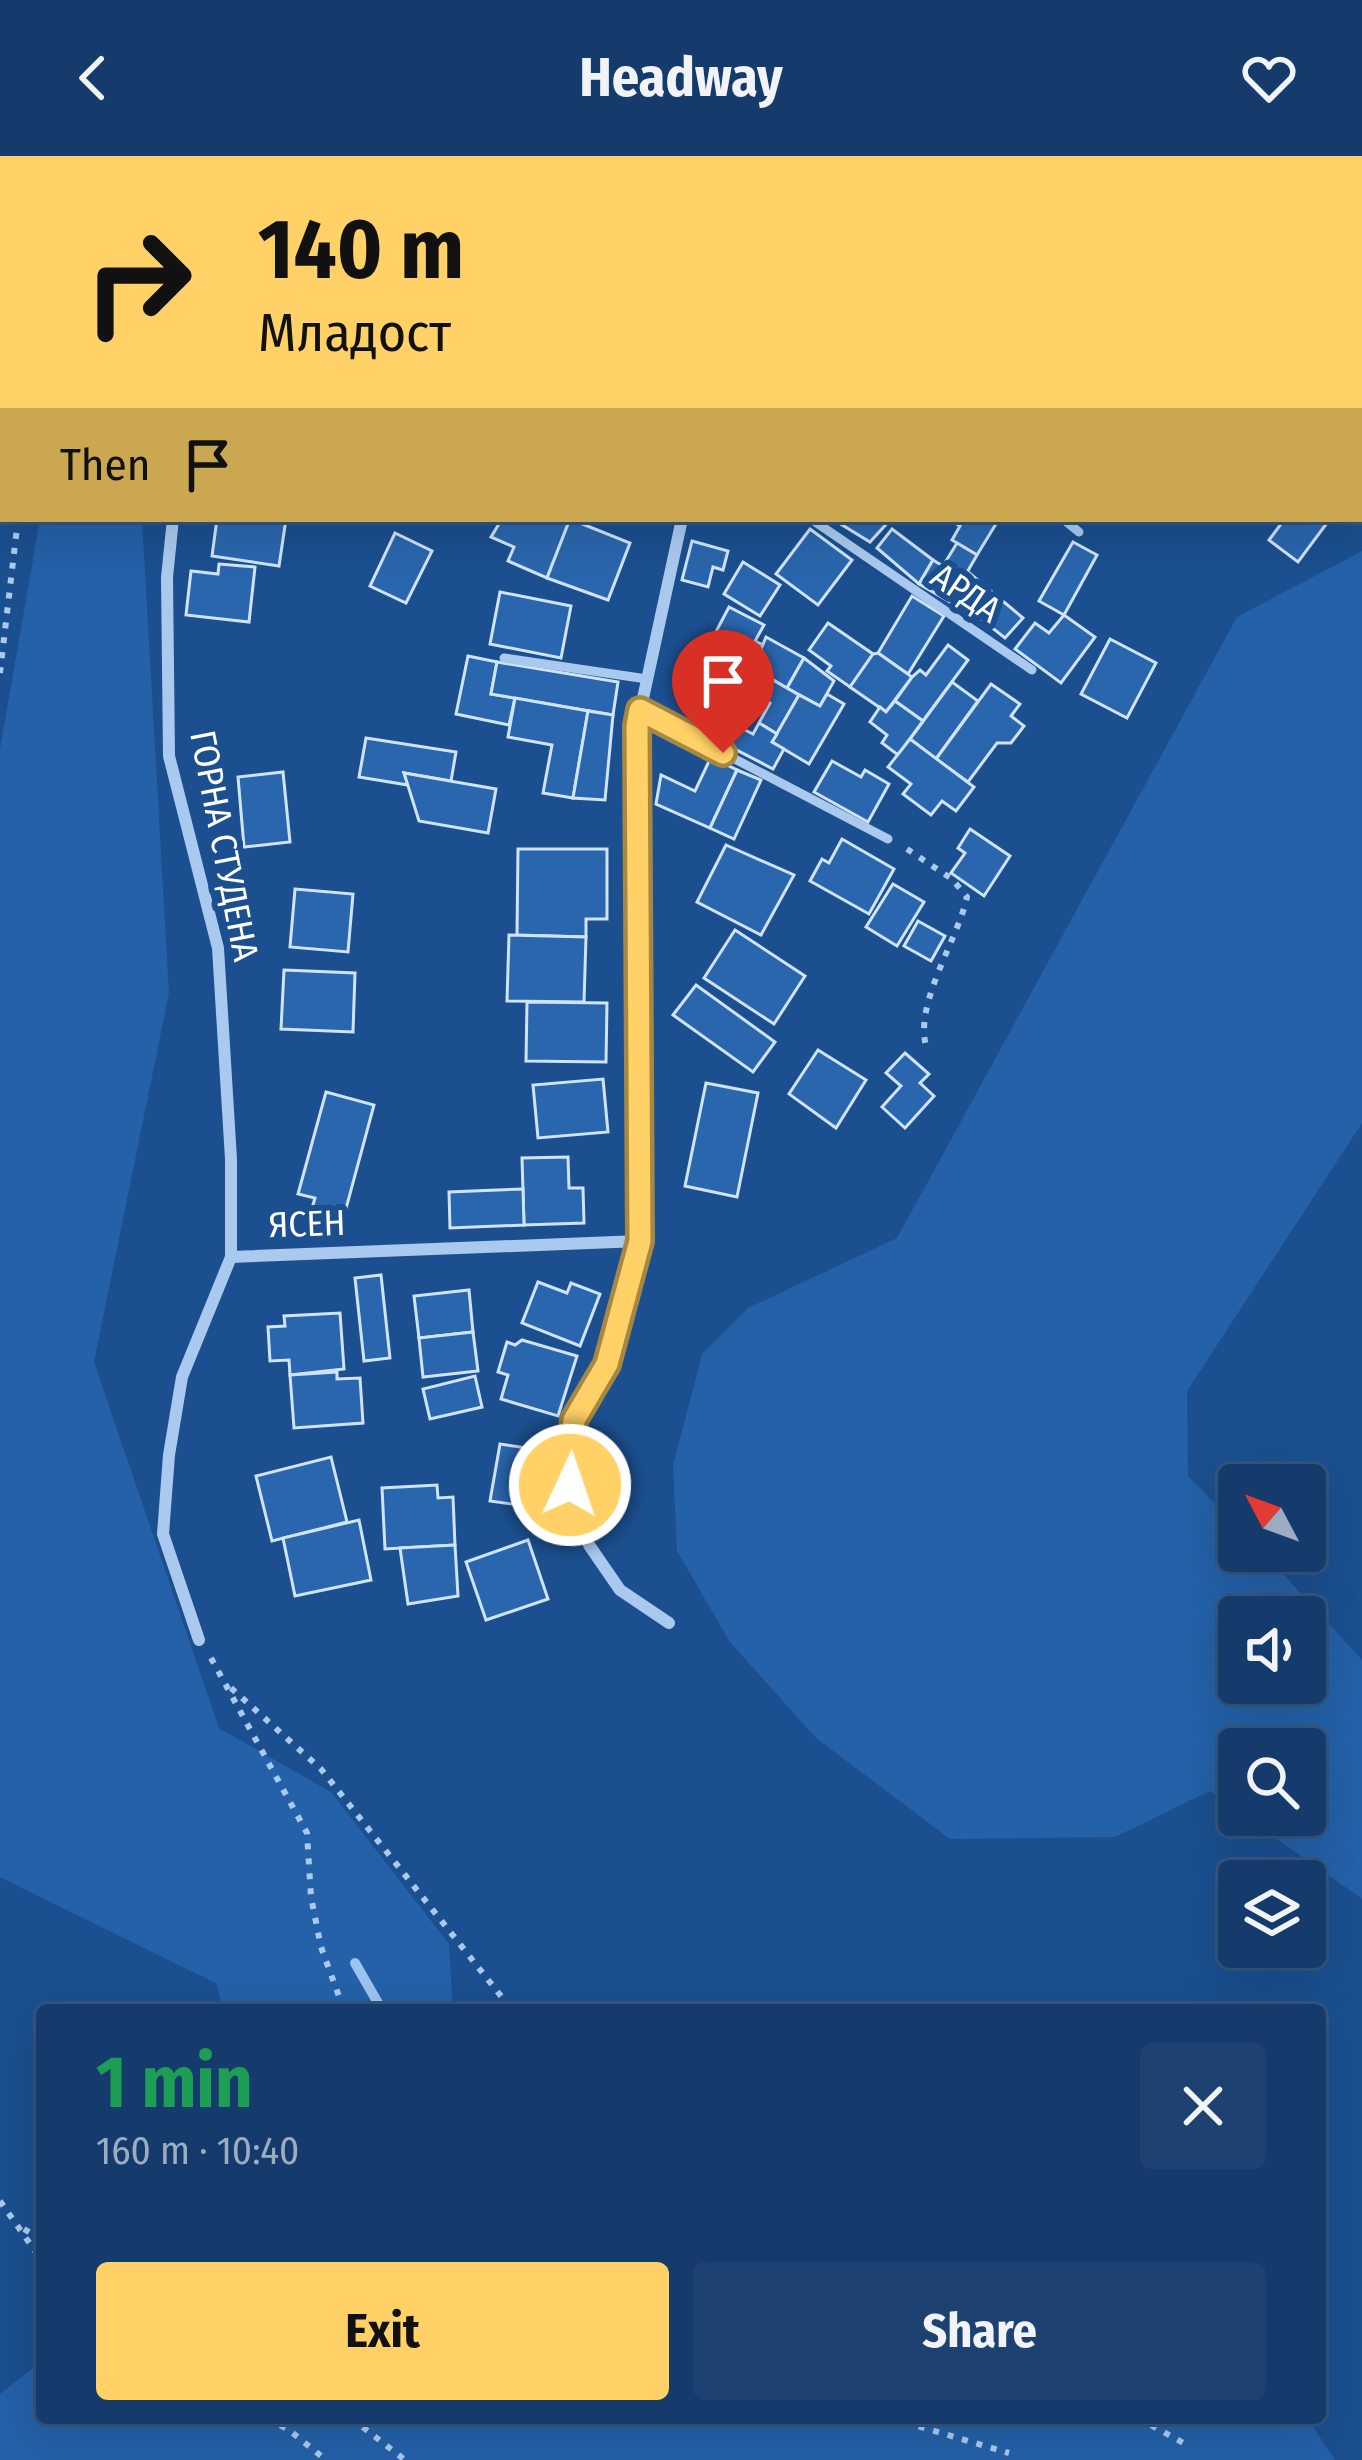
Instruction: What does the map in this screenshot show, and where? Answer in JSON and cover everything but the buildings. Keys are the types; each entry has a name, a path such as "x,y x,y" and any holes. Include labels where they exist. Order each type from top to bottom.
{"street":[{"name":"ГОРНА СТУДЕНА","path":"173,522 167,577 169,756 218,948 231,1257"},
{"path":"669,1623 620,1590 589,1545 570,1485 574,1420 607,1364 640,1241 637,726 681,522"},
{"name":"ЯСЕН","path":"200,1640 163,1534 169,1455 182,1377 231,1257 640,1241"}],"lane":[{"name":"АРДА","path":"816,522 1032,670"},
{"path":"1067,522 1079,532"},
{"path":"504,658 647,679"},
{"path":"640,710 888,839"}],"path":[{"path":"0,673 18,522"},
{"path":"888,839 938,869 961,886 967,897 931,997 923,1038 927,1049"},
{"path":"200,1640 307,1833 310,1898 342,2004"},
{"path":"230,1688 321,1769 507,2004"},
{"path":"0,2201 36,2251"},
{"path":"21,2227 36,2236"},
{"path":"278,2424 326,2460"},
{"path":"359,2424 405,2460"},
{"path":"911,2424 1010,2453"},
{"path":"1149,2424 1187,2445"}],"shaded area":[{"path":"39,522 142,522 169,993 94,1362 219,1728 331,1792 449,1944 453,2004 221,2004 217,1984 0,1877 0,749"},
{"path":"1362,551 1362,1123 1187,1391 1188,1476 1218,1507 1218,1572 1281,1572 1303,1596 1218,1596 1218,1704 1326,1704 1326,1621 1362,1660 1362,1899 1326,1874 1326,1860 1307,1860 1273,1836 1326,1836 1326,1728 1218,1728 1218,1797 1210,1791 1115,1837 950,1839 816,1738 730,1642 677,1551 673,1466 702,1354 748,1308 897,1238 1237,617"},
{"path":"36,2366 36,2424 1311,2424 1335,2460 0,2460 0,2394"}],"waterway":[{"path":"355,1963 379,2004"}],"route":[{"path":"570,1485 574,1420 607,1364 640,1241 640,710 723,753"}]}
